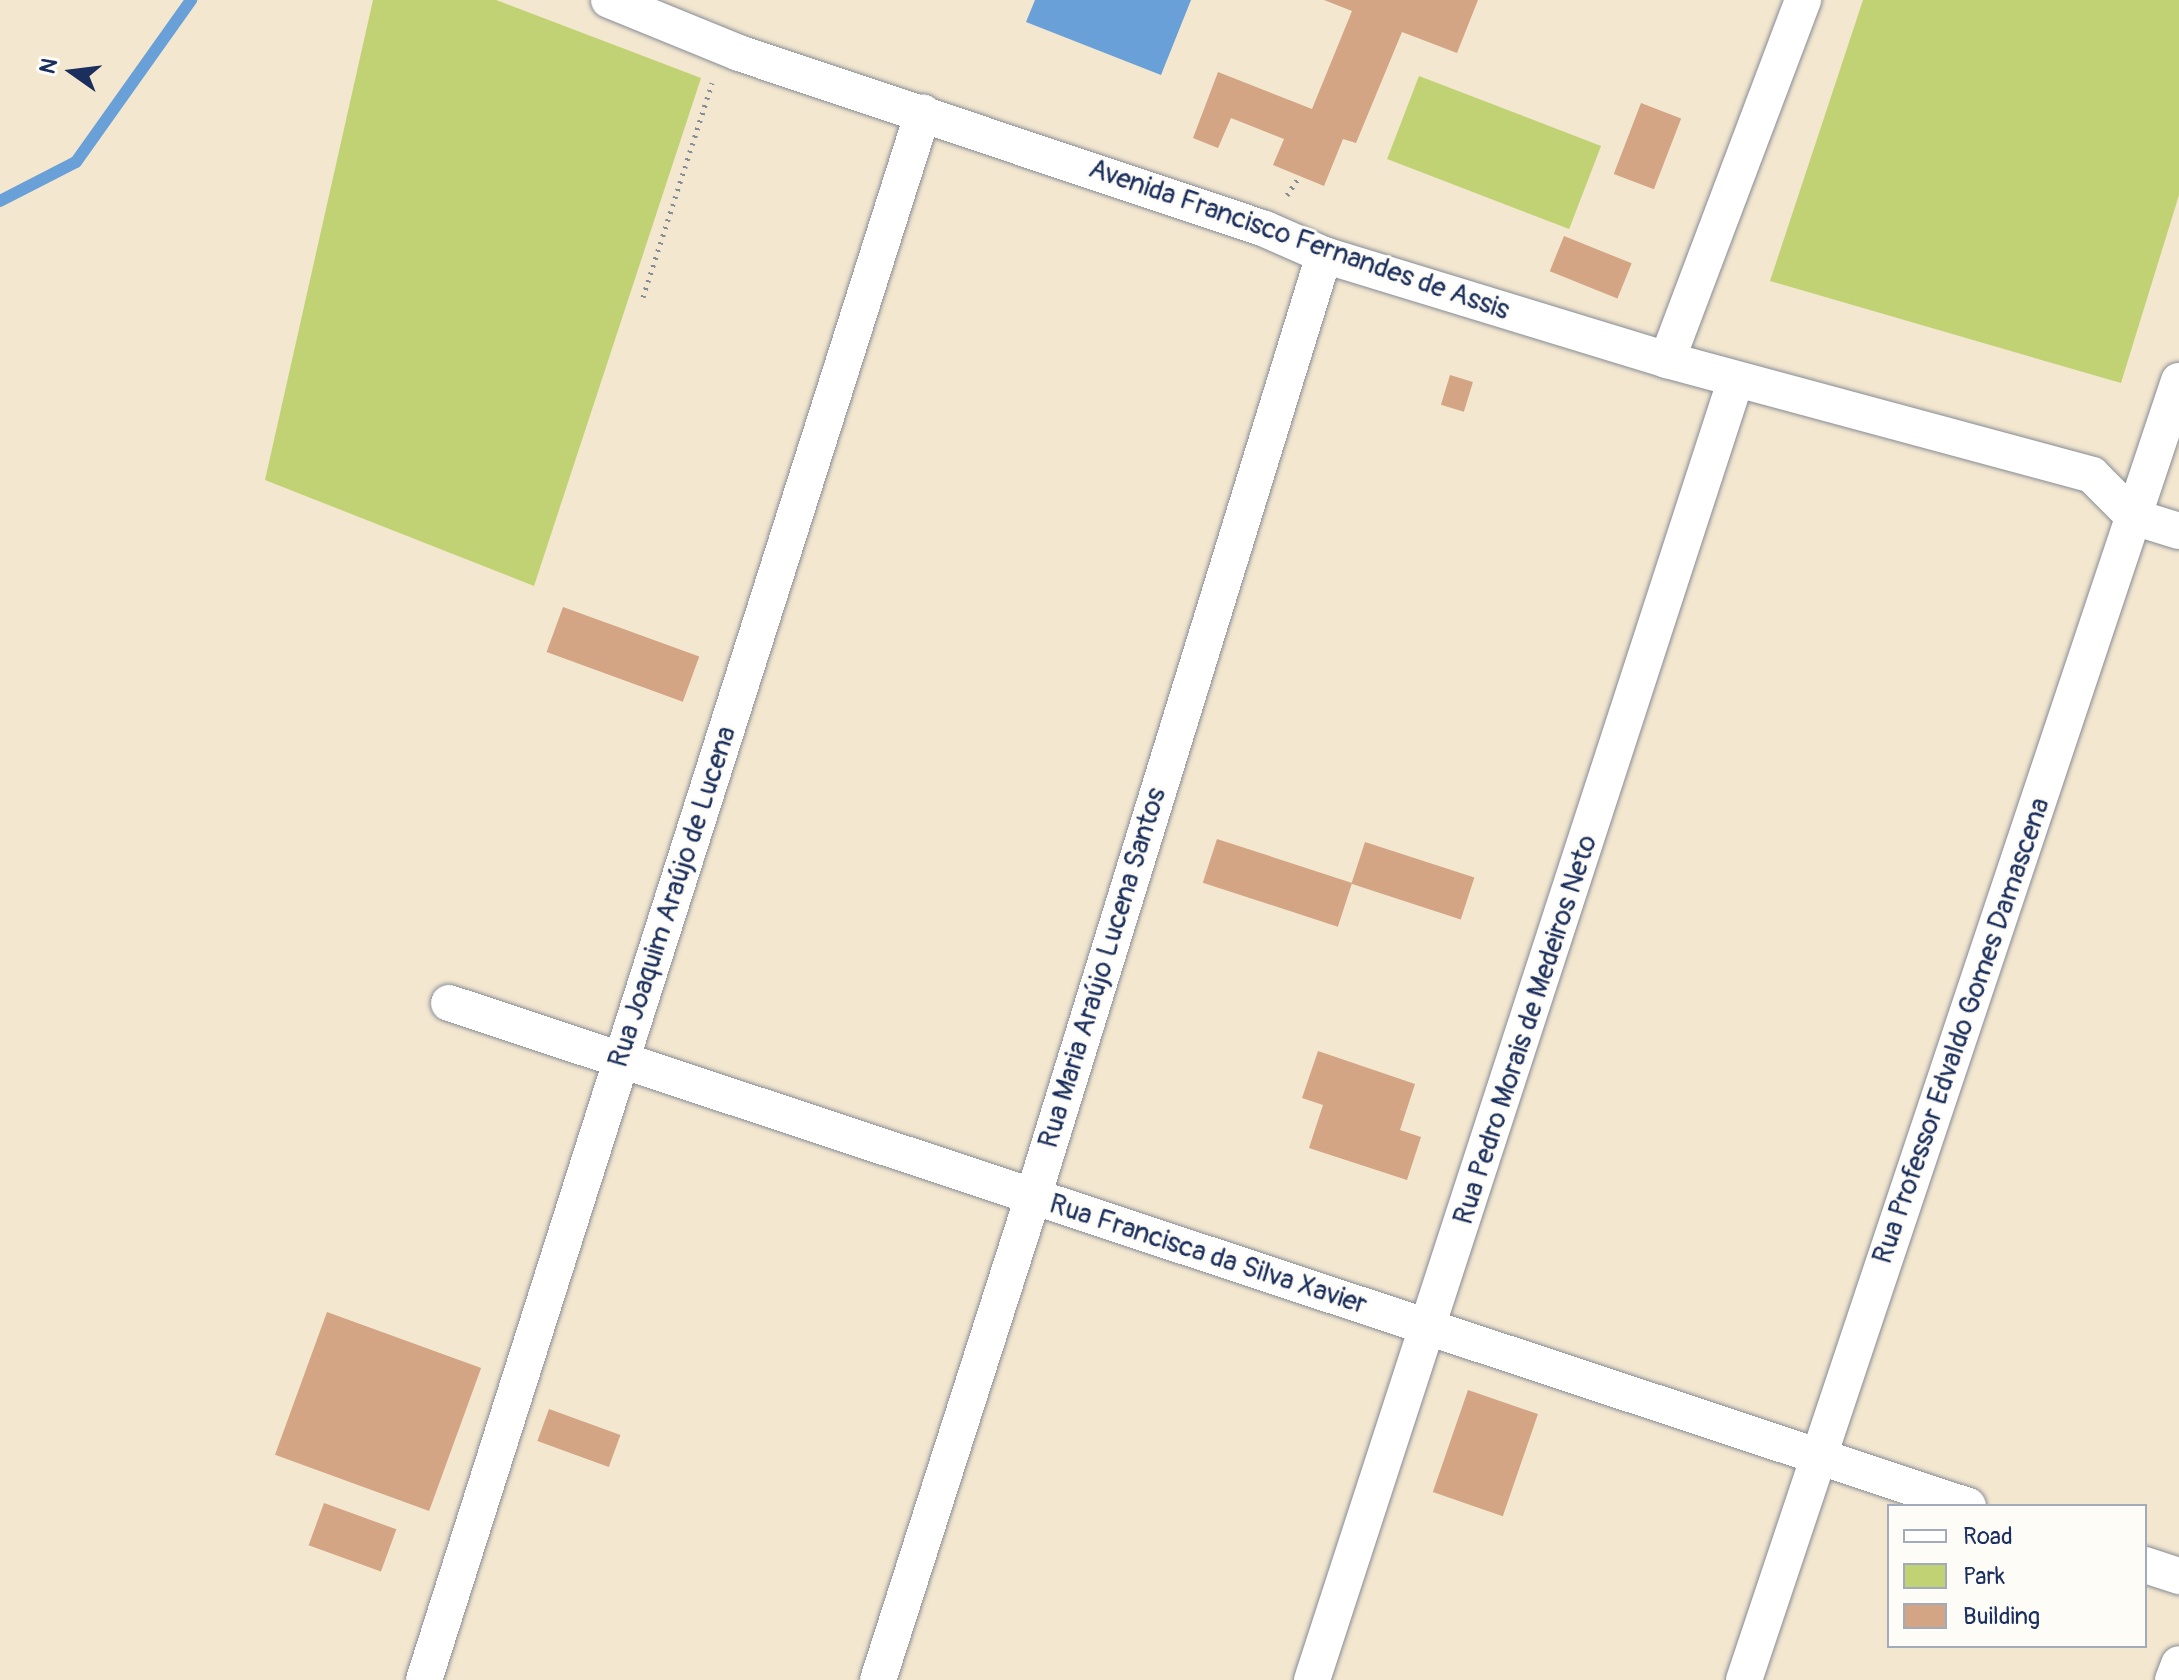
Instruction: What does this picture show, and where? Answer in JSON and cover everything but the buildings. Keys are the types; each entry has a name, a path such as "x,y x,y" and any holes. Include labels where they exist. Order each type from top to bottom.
{"street":[{"name":"Avenida Francisco Fernandes de Assis","path":"609,0 739,53 1265,229 1324,255 1667,360 2092,475 2134,517 2179,531"},
{"path":"1667,360 1803,0"},
{"name":"Rua Joaquim Araújo de Lucena","path":"424,1680 923,113"},
{"name":"Rua Maria Araújo Lucena Santos","path":"878,1680 1033,1197 1324,255"},
{"name":"Rua Pedro Morais de Medeiros Neto","path":"1312,1680 1736,379"},
{"name":"Rua Professor Edvaldo Gomes Damascena","path":"1744,1680 2134,517 2166,462 2179,381"},
{"path":"2092,475 2166,462"},
{"name":"Rua Francisca da Silva Xavier","path":"449,1003 1962,1504"},
{"path":"2147,1566 2179,1576"},
{"path":"2173,1680 2179,1664"}],"path":[{"path":"643,297 708,91 718,72 739,53"}],"green space":[{"path":"373,0 496,0 701,78 534,586 265,480"},
{"path":"1863,0 2179,0 2179,195 2121,383 1770,281"},
{"path":"1419,76 1601,146 1569,229 1387,159"}],"water":[{"path":"1035,0 1191,0 1161,75 1026,22"}],"waterway":[{"path":"0,201 76,162 191,0"}]}
